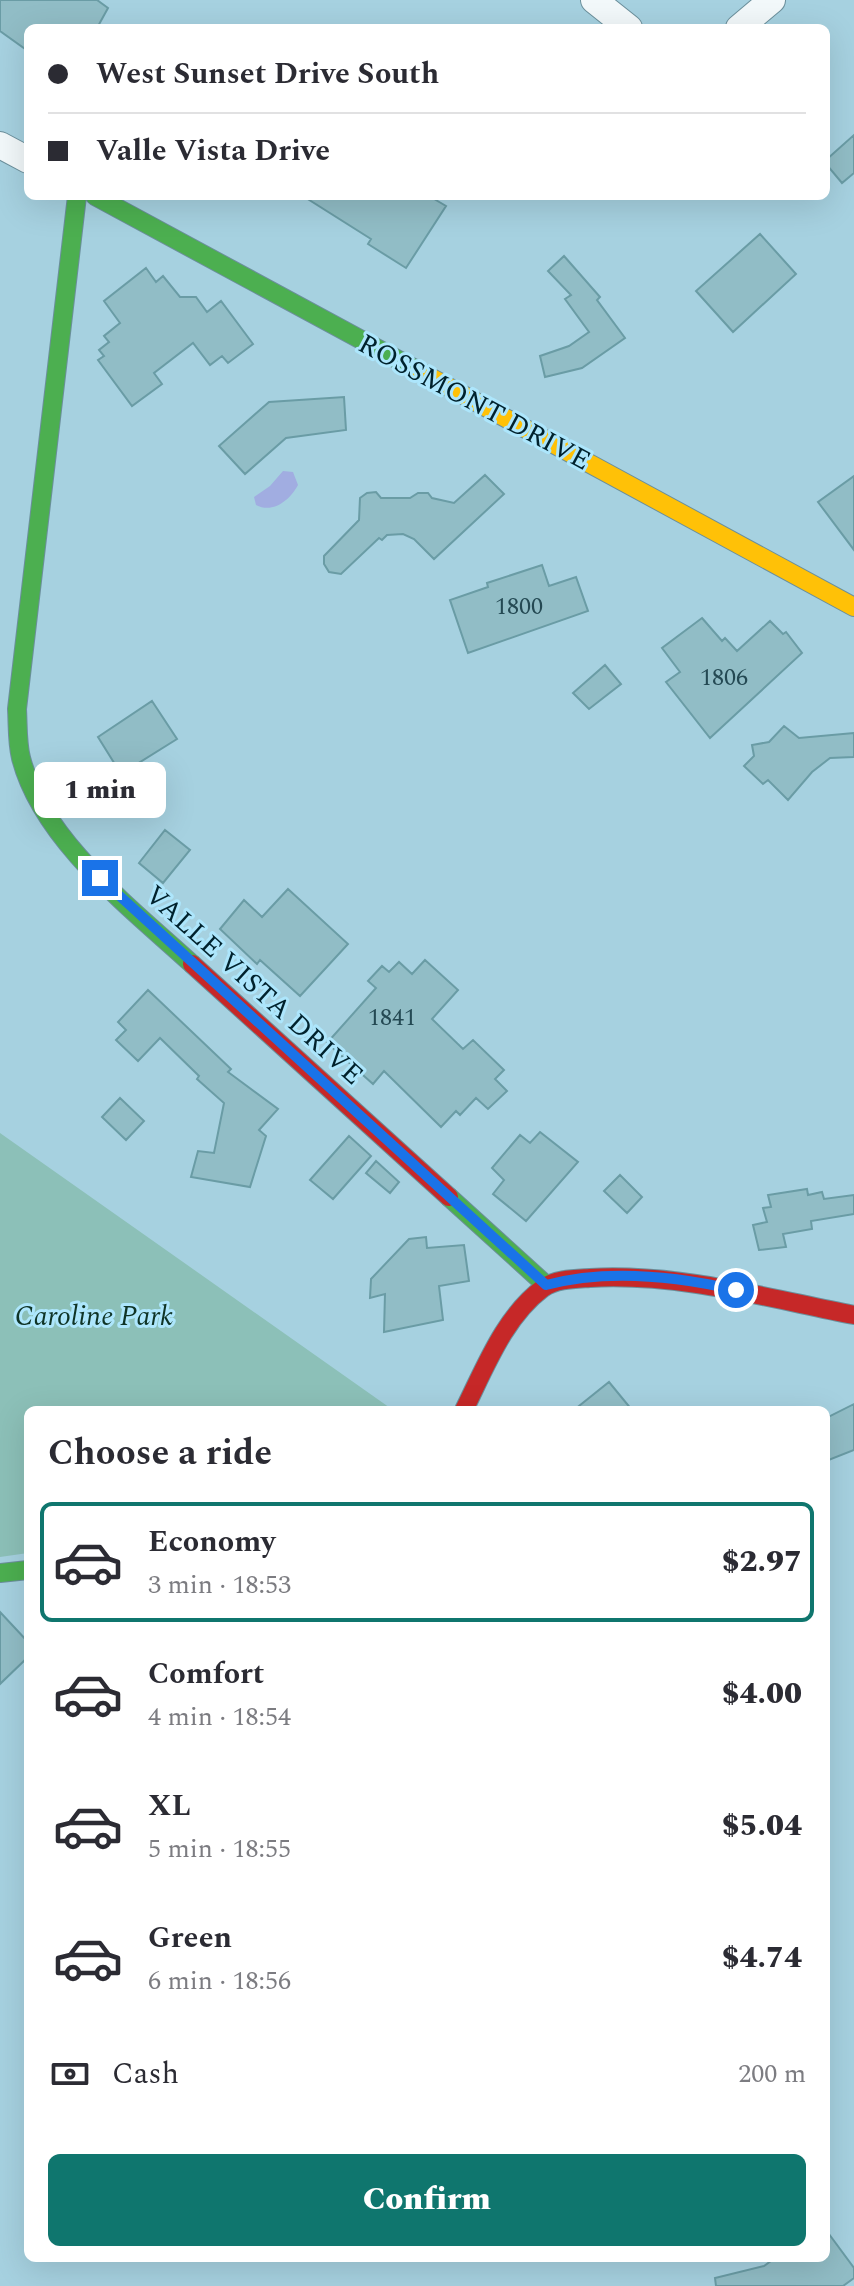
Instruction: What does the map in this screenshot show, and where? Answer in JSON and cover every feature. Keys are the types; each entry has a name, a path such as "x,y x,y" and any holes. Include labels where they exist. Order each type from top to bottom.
{"street":[{"path":"594,0 624,24"},
{"path":"744,24 772,0"},
{"path":"0,145 24,158"},
{"name":"VALLE VISTA DRIVE","path":"77,200 17,709 20,757 30,784 60,830 118,897 546,1285"},
{"name":"ROSSMONT DRIVE","path":"102,200 854,607"},
{"path":"466,1406 513,1319 546,1285 611,1275 705,1283 854,1315"},
{"path":"0,1573 24,1570"}],"green space":[{"name":"Caroline Park","path":"0,1133 387,1406 24,1406 24,1554 0,1557"}],"water":[{"path":"283,471 293,472 298,485 295,491 275,507 256,505 254,497 270,486"}],"building":[{"path":"0,0 97,0 108,8 99,24 24,24 24,48 0,31"},
{"path":"854,135 854,173 842,183 830,169 830,156"},
{"path":"309,200 436,200 446,206 406,268 368,244 371,239"},
{"path":"760,234 796,274 733,332 696,291"},
{"path":"564,256 600,297 597,300 625,338 582,368 545,377 540,356 569,346 589,332 565,299 571,295 548,271"},
{"path":"146,268 156,282 163,276 180,297 196,297 207,312 221,301 253,344 228,363 222,356 210,365 193,343 154,373 162,384 132,406 98,360 104,356 99,350 109,342 104,336 120,323 104,301"},
{"path":"344,397 346,430 286,438 245,474 219,446 269,402"},
{"path":"485,475 504,494 434,559 414,539 403,534 387,535 382,540 379,538 341,574 329,572 324,564 324,556 359,520 360,498 367,493 376,492 381,498 410,498 418,493 428,493 432,498 454,503"},
{"path":"854,476 854,550 818,502"},
{"path":"542,565 549,586 576,577 588,611 468,653 450,600 488,587 487,583"},
{"path":"702,618 722,641 725,638 737,651 770,621 783,634 786,632 802,653 710,738 666,682 680,672 662,648"},
{"path":"605,665 621,684 589,709 573,693"},
{"path":"152,701 177,739 121,774 98,737"},
{"path":"784,726 799,738 854,733 854,757 830,758 812,772 788,800 768,780 763,784 744,766 754,756 752,745 769,742"},
{"path":"165,830 190,850 163,883 139,863"},
{"path":"288,889 348,944 300,996 260,960 257,964 220,929 244,900 262,917"},
{"path":"425,960 458,990 432,1019 463,1049 473,1040 504,1070 495,1079 507,1091 488,1109 476,1098 460,1115 456,1111 441,1127 384,1071 373,1084 327,1043 376,988 368,981 382,966 389,972 399,962 412,974"},
{"path":"148,990 231,1069 228,1072 278,1109 259,1130 266,1136 250,1187 191,1177 198,1151 214,1153 224,1103 197,1079 199,1076 160,1038 138,1061 116,1040 126,1030 118,1022"},
{"path":"120,1098 144,1121 126,1140 102,1117"},
{"path":"540,1132 578,1162 526,1221 493,1194 504,1180 492,1168 520,1135 530,1143"},
{"path":"349,1136 371,1156 333,1199 310,1180"},
{"path":"376,1161 399,1182 390,1193 366,1173"},
{"path":"620,1175 642,1197 627,1213 604,1191"},
{"path":"807,1189 808,1195 822,1192 824,1199 854,1195 854,1214 811,1221 812,1229 783,1234 786,1247 759,1250 753,1225 767,1222 763,1208 771,1207 768,1195"},
{"path":"426,1237 427,1248 464,1245 469,1281 439,1286 443,1320 384,1332 385,1294 370,1298 371,1279 409,1239"},
{"path":"609,1382 629,1406 579,1406"},
{"path":"854,1404 854,1450 830,1459 830,1416"},
{"path":"0,1612 24,1638 24,1661 0,1684"},
{"path":"830,2235 854,2268 854,2278 843,2286 716,2286 715,2278 770,2262 830,2262"}],"traffic: fast":[{"path":"77,200 17,709 18,740 32,788 69,845 117,896 192,964"},
{"path":"102,200 419,371"},
{"path":"449,1197 546,1285"},
{"path":"0,1573 24,1570"}],"traffic: slow":[{"path":"419,371 854,607"}],"traffic: jam":[{"path":"192,964 449,1197"},
{"path":"466,1406 497,1344 517,1313 543,1288 559,1281 623,1277 657,1279 854,1315"}],"route":[{"path":"100,878 546,1285 611,1275 705,1283 736,1290"}]}
